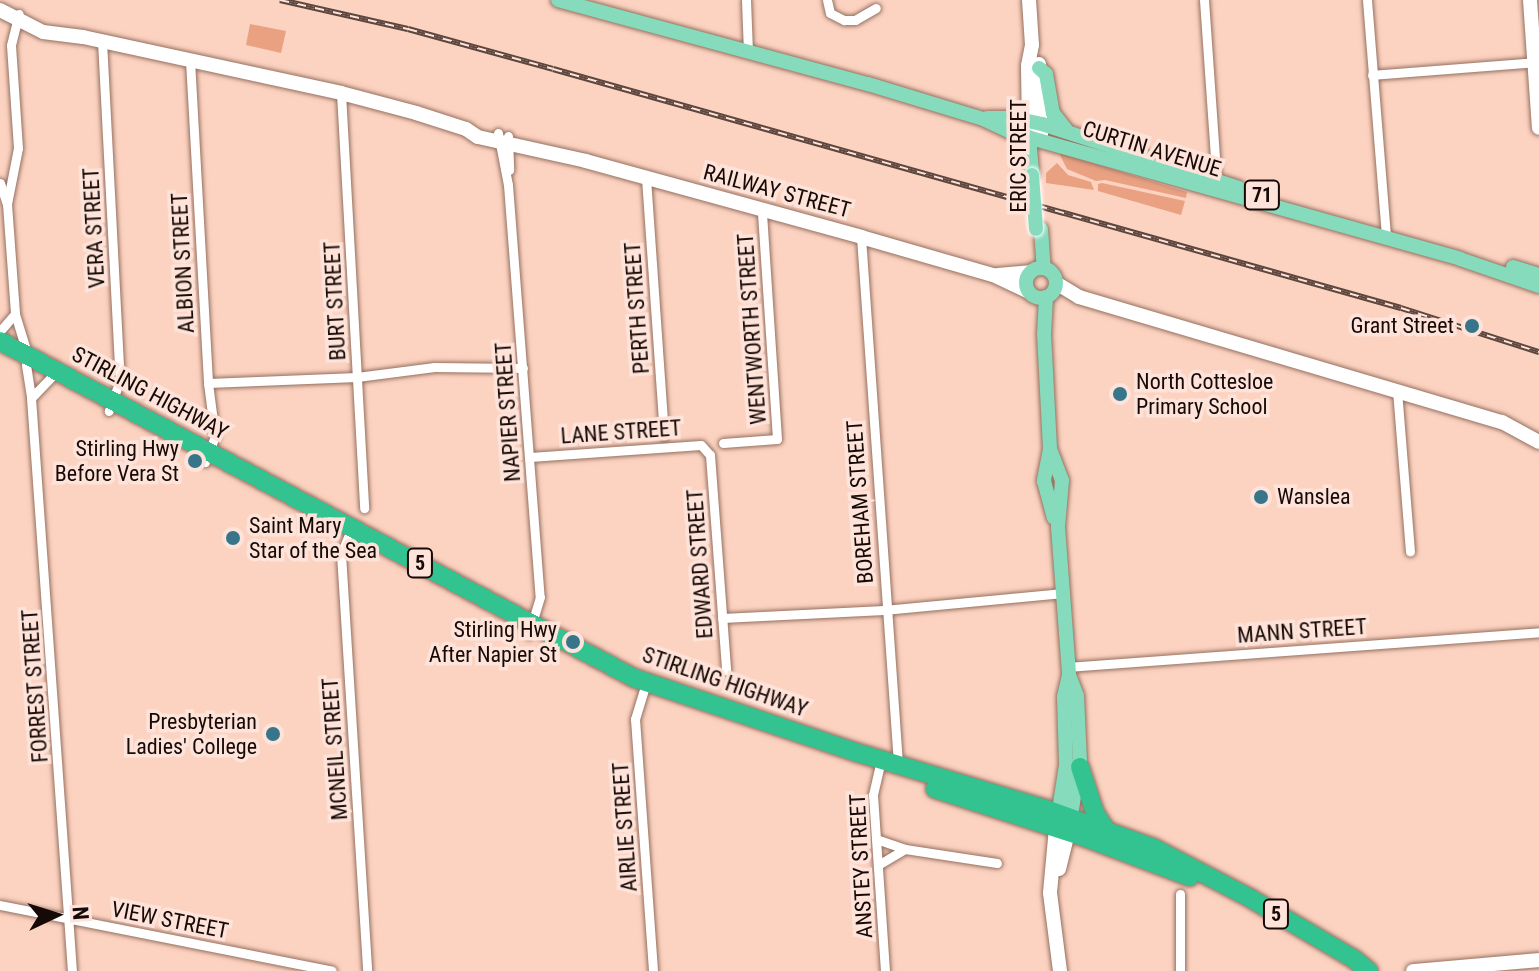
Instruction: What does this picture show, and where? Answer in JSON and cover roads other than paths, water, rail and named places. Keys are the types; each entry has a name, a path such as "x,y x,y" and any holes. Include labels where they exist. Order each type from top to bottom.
{"highway":[{"name":"STIRLING HIGHWAY","path":"0,341 50,378 112,406"},
{"name":"STIRLING HIGHWAY","path":"0,352 27,361 644,688 888,762 1063,822 1189,876 1351,971"},
{"path":"1080,767 1092,806 1106,830"},
{"name":"STIRLING HIGHWAY","path":"1063,822 1106,830 1181,859 1344,952 1369,971"}],"main road":[{"name":"CURTIN AVENUE","path":"558,0 983,119 1035,130 1217,186 1539,275"},
{"path":"1039,68 1046,74 1053,113 1069,133"},
{"name":"CURTIN AVENUE","path":"1035,130 1069,133 1217,186"},
{"name":"ERIC STREET","path":"1035,130 1037,269 1026,281 1043,293"},
{"name":"CURTIN AVENUE","path":"1382,233 1539,286"},
{"path":"1037,269 1054,275 1043,293 1050,449 1062,481 1058,527 1068,671 1064,697 1066,765 1063,822"},
{"path":"1063,822 1080,767 1077,696 1068,671"}],"street":[{"name":"RAILWAY STREET","path":"0,0 18,17"},
{"path":"746,0 748,53"},
{"path":"827,0 835,17 850,21 876,8"},
{"name":"ERIC STREET","path":"1029,0 1032,45 1039,68 1035,130"},
{"path":"1204,0 1217,186"},
{"path":"1367,0 1382,233"},
{"path":"1530,0 1537,62 1539,128"},
{"name":"RAILWAY STREET","path":"0,10 54,34 102,41 341,93 466,129 478,137 503,139 861,237 993,275 1043,293 1079,297 1502,422 1539,442"},
{"path":"863,16 868,26"},
{"name":"FORREST STREET","path":"7,204 18,148 11,45 18,17"},
{"name":"VERA STREET","path":"102,41 120,380 112,406"},
{"name":"ERIC STREET","path":"1032,45 1028,66 1035,130"},
{"name":"ALBION STREET","path":"190,60 208,383 215,436 208,457"},
{"path":"1372,75 1537,62"},
{"name":"BURT STREET","path":"341,93 364,508"},
{"name":"NAPIER STREET","path":"503,139 540,597 532,629"},
{"name":"PERTH STREET","path":"646,178 664,435"},
{"name":"FORREST STREET","path":"0,183 7,204 15,314 27,361 31,398 72,971"},
{"name":"WENTWORTH STREET","path":"723,443 777,439 762,211"},
{"name":"BOREHAM STREET","path":"861,237 884,610 888,762"},
{"name":"RAILWAY STREET","path":"993,275 1037,269"},
{"path":"0,331 15,314"},
{"path":"208,383 357,377 434,367 523,368"},
{"path":"31,398 50,378"},
{"name":"RAILWAY STREET","path":"1397,390 1410,387 1500,414 1539,433"},
{"path":"1397,390 1410,551"},
{"name":"LANE STREET","path":"530,457 701,445 710,455"},
{"name":"EDWARD STREET","path":"710,455 726,670"},
{"name":"MCNEIL STREET","path":"349,531 341,554 367,971"},
{"path":"722,618 884,610 1063,593"},
{"name":"MANN STREET","path":"1068,671 1539,632"},
{"name":"AIRLIE STREET","path":"644,688 635,719 653,971"},
{"name":"ANSTEY STREET","path":"885,971 873,795 888,762"},
{"path":"1060,971 1056,914 1050,893 1063,822"},
{"path":"876,839 905,849 997,863"},
{"path":"878,865 905,849"},
{"path":"1180,894 1180,971"},
{"name":"VIEW STREET","path":"0,905 332,971"},
{"path":"1413,971 1494,967 1539,960"}],"railway":[{"path":"280,0 408,29 553,69 1401,308 1539,352"}],"place":[{"name":"Grant Street","path":"1472,326"},
{"name":"North Cottesloe Primary School","path":"1120,394"},
{"name":"Stirling Hwy Before Vera St","path":"195,461"},
{"name":"Wanslea","path":"1261,497"},
{"name":"Saint Mary Star of the Sea","path":"233,538"},
{"name":"Stirling Hwy After Napier St","path":"573,642"},
{"name":"Presbyterian Ladies' College","path":"273,734"}]}
